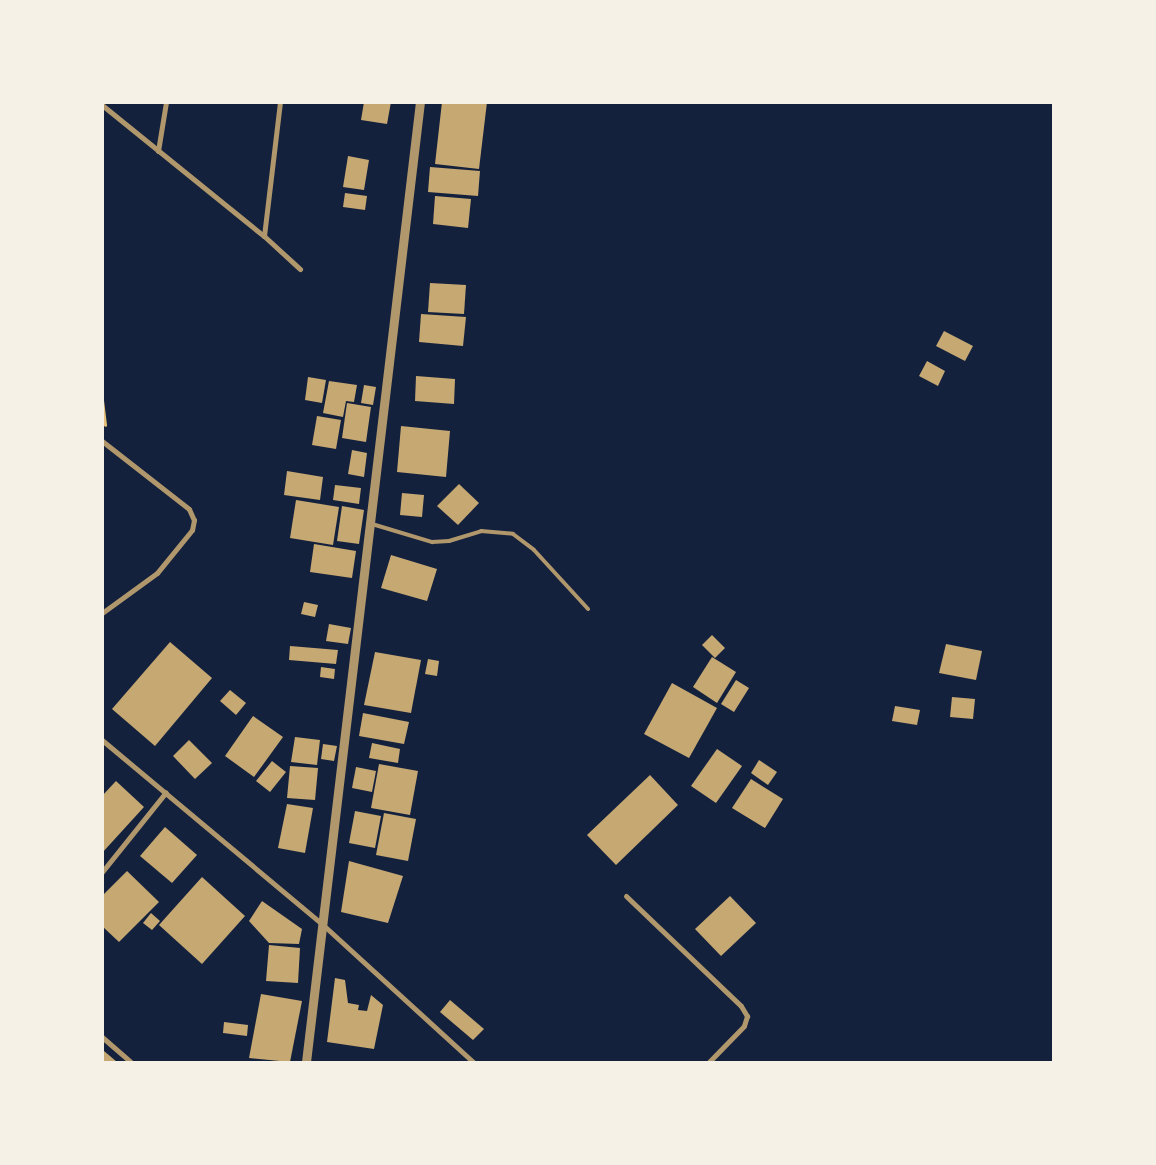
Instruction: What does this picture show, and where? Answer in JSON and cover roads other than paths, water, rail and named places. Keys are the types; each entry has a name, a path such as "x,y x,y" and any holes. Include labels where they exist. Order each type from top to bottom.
{"street":[{"path":"158,151 166,102"},
{"path":"264,236 280,102"},
{"path":"306,1062 372,524 420,102"},
{"path":"102,104 264,236 300,269"},
{"path":"102,441 189,509 194,520 192,530 157,573 102,613"},
{"path":"102,450 108,445"},
{"path":"102,740 322,924 472,1062"},
{"path":"102,872 166,792"},
{"path":"626,896 741,1006 747,1016 744,1026 709,1062"},
{"path":"102,1037 130,1062"}],"lane":[{"path":"372,524 432,542 449,541 482,531 513,534 534,550 588,608"}]}
